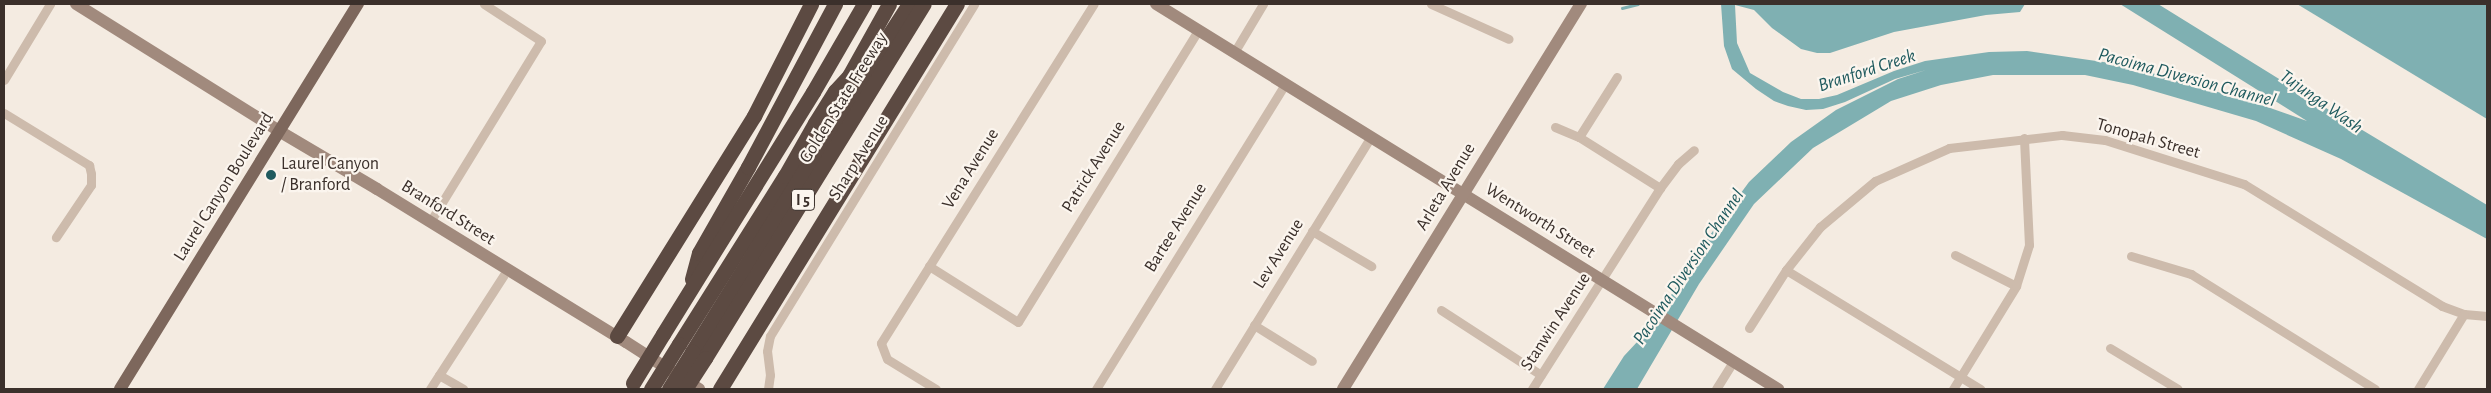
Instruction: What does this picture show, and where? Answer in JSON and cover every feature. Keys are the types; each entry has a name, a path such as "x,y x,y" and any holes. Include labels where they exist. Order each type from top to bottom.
{"highway":[{"path":"617,336 754,116 811,4"},
{"path":"688,293 699,252 748,167 835,4"},
{"name":"Golden State Freeway","path":"631,386 813,92 864,4"},
{"path":"651,389 692,351 785,176 883,4"},
{"path":"835,91 849,76 889,4"},
{"name":"Golden State Freeway","path":"685,389 692,351 924,4"},
{"path":"720,389 957,4"},
{"path":"668,389 906,7"}],"main road":[{"name":"Branford Street","path":"76,4 279,131 617,336 699,389"},
{"name":"Laurel Canyon Boulevard","path":"120,389 358,4"},
{"name":"Wentworth Street","path":"1156,4 1778,389"},
{"name":"Arleta Avenue","path":"1343,389 1581,4"}],"street":[{"path":"4,80 50,4"},
{"path":"430,222 541,41 484,4"},
{"name":"Sharp Avenue","path":"768,389 770,375 767,351 770,336 974,4"},
{"name":"Vena Avenue","path":"936,389 887,358 881,343 1094,4"},
{"path":"1234,51 1263,4"},
{"path":"1431,4 1509,39"},
{"name":"Patrick Avenue","path":"929,266 1018,322 1198,30"},
{"path":"1578,137 1617,77"},
{"name":"Bartee Avenue","path":"1096,389 1285,84"},
{"path":"4,113 89,165 91,174 90,185 56,237"},
{"path":"1555,127 1578,137 1660,188"},
{"name":"Tonopah Street","path":"1749,328 1786,270 1820,227 1875,181 1949,148 2062,135 2105,140 2244,184 2442,306 2464,314 2487,316"},
{"name":"Lev Avenue","path":"1215,389 1371,136"},
{"path":"1953,389 2016,286 2029,245 2024,138"},
{"name":"Stanwin Avenue","path":"1532,389 1660,188 1678,164 1694,150"},
{"path":"1312,231 1371,266"},
{"path":"1955,254 2016,286"},
{"path":"2131,256 2191,274 2375,389"},
{"path":"430,389 506,270"},
{"path":"1786,270 1980,389"},
{"path":"1440,310 1541,375"},
{"path":"2418,389 2464,314"},
{"path":"1254,325 1312,361"},
{"path":"2110,348 2178,389"},
{"path":"1716,389 1733,362"},
{"path":"439,375 463,389"}],"water":[{"name":"Pacoima Diversion Channel","path":"1721,4 2025,4 2020,12 1986,15 1894,32 1830,53 1817,53 1801,49 1772,28 1754,10 1735,5 1737,43 1750,73 1783,92 1801,99 1819,99 1837,95 1894,71 1925,61 1989,52 2027,51 2124,65 2256,103 2307,121 2120,4 2158,4 2487,205 2487,239 2341,159 2256,121 2133,85 2085,75 1993,75 1941,85 1891,101 1813,148 1754,204 1699,284 1637,389 1603,389 1624,356 1652,326 1699,250 1749,182 1791,142 1836,110 1898,79 1926,70 1895,79 1845,102 1823,109 1806,110 1788,106 1774,101 1732,69 1724,46"},
{"path":"2297,4 2487,4 2487,119"}],"waterway":[{"name":"Branford Creek","path":"1622,8 1638,4"}],"place":[{"name":"Laurel Canyon / Branford","path":"271,175"}],"water label":[{"name":"Tujunga Wash","path":"2321,102"}]}
